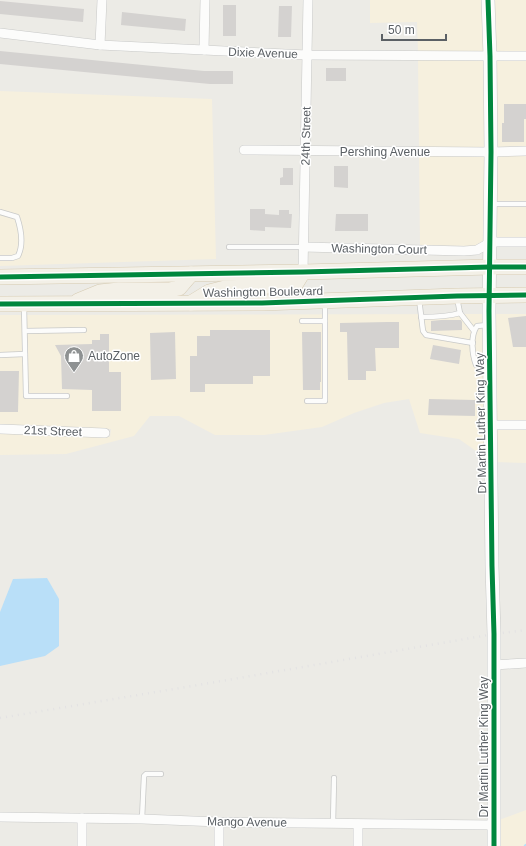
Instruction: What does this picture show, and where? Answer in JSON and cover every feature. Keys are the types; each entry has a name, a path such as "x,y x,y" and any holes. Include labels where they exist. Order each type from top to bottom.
{"main road":[{"name":"Washington Boulevard","path":"0,277 303,272 490,266 526,267"},
{"path":"191,304 209,292 225,288 295,285 303,272"},
{"path":"74,304 100,292 119,290 168,290 179,288 191,274"},
{"name":"Washington Boulevard","path":"0,304 262,304 457,296 526,295"}],"street":[{"path":"100,45 102,0"},
{"path":"204,50 205,0"},
{"name":"24th Street","path":"303,272 308,0"},
{"name":"Dr Martin Luther King Way","path":"488,0 491,152 491,242 489,295 494,634 494,846"},
{"name":"Dixie Avenue","path":"0,33 100,45 204,50 307,54 526,56"},
{"name":"Pershing Avenue","path":"244,150 526,151"},
{"name":"Washington Court","path":"303,247 477,250 491,242 526,242"},
{"path":"491,425 526,425"},
{"name":"21st Street","path":"0,429 106,433"},
{"path":"494,665 526,663"},
{"name":"Mango Avenue","path":"0,817 333,824 494,825"},
{"path":"82,818 82,846"},
{"path":"219,822 219,846"},
{"path":"358,824 358,846"}],"lane":[{"path":"490,204 526,204"},
{"path":"0,258 12,258 18,256 21,250 21,227 17,217 10,214 1,213"},
{"name":"Washington Court","path":"229,247 303,247"},
{"path":"457,296 460,313 474,331"},
{"path":"419,298 423,331 426,336 472,343"},
{"path":"306,401 325,401 325,301"},
{"path":"24,304 26,396 67,396"},
{"path":"421,317 453,315 460,313"},
{"path":"302,321 325,321"},
{"path":"490,324 477,326 474,331 472,343 476,365 490,368"},
{"path":"25,331 84,330"},
{"path":"0,355 25,354"},
{"path":"142,819 144,776 146,774 161,774"},
{"path":"333,824 334,778"}],"shaded area":[{"path":"370,0 483,0 485,51 418,51 417,22 370,23"},
{"path":"493,0 526,0 526,52 495,51"},
{"path":"418,60 485,60 486,147 419,147"},
{"path":"495,60 526,61 526,146 496,147"},
{"path":"0,91 212,99 216,259 0,266"},
{"path":"526,155 526,237 496,237 496,156"},
{"path":"419,156 486,156 486,239 475,246 420,245"},
{"path":"484,314 486,458 459,439 420,433 409,399 384,403 354,413 322,427 264,435 215,435 179,416 150,416 134,436 66,454 0,455 0,433 110,437 111,429 0,424 0,315"},
{"path":"494,314 526,314 526,463 496,462"},
{"path":"526,810 526,846 500,846 499,820"}],"water":[{"path":"47,578 59,599 59,646 45,656 0,666 0,612 13,579"}],"building":[{"path":"0,1 84,9 83,22 0,14"},
{"path":"223,5 236,5 236,36 223,36"},
{"path":"279,6 292,6 291,37 278,37"},
{"path":"122,12 186,19 185,31 121,25"},
{"path":"0,51 204,71 233,71 233,84 210,84 0,64"},
{"path":"326,68 346,68 346,81 326,81"},
{"path":"504,104 526,104 526,119 524,119 524,142 502,142"},
{"path":"334,166 348,166 348,188 334,187"},
{"path":"283,168 293,168 293,185 280,185 280,178 283,177"},
{"path":"250,209 265,209 265,214 279,215 279,210 289,210 289,214 292,214 291,228 265,227 265,231 250,230"},
{"path":"336,214 368,214 368,231 335,231"},
{"path":"526,316 526,347 513,347 508,318"},
{"path":"461,320 462,330 431,331 431,321"},
{"path":"399,322 399,348 375,348 376,371 366,371 366,380 348,380 347,332 340,332 340,323"},
{"path":"210,330 270,330 270,376 253,376 253,384 205,384 205,392 190,392 190,356 197,356 197,336 210,336"},
{"path":"175,332 176,379 151,380 150,333"},
{"path":"302,332 321,332 320,390 303,390"},
{"path":"100,334 109,334 109,372 121,372 121,411 92,411 92,390 62,389 61,356 55,345 92,344 92,340 100,340"},
{"path":"433,345 461,350 459,364 430,359"},
{"path":"0,371 19,371 18,412 0,412"},
{"path":"429,399 475,400 475,416 428,415"}],"railway":[{"path":"0,718 494,634 526,630"}],"cycle path":[{"path":"488,0 491,152 489,311 494,634 494,846"},
{"path":"0,277 526,267"},
{"path":"0,304 262,303 526,295"}],"place":[{"name":"AutoZone","path":"74,373"}]}
